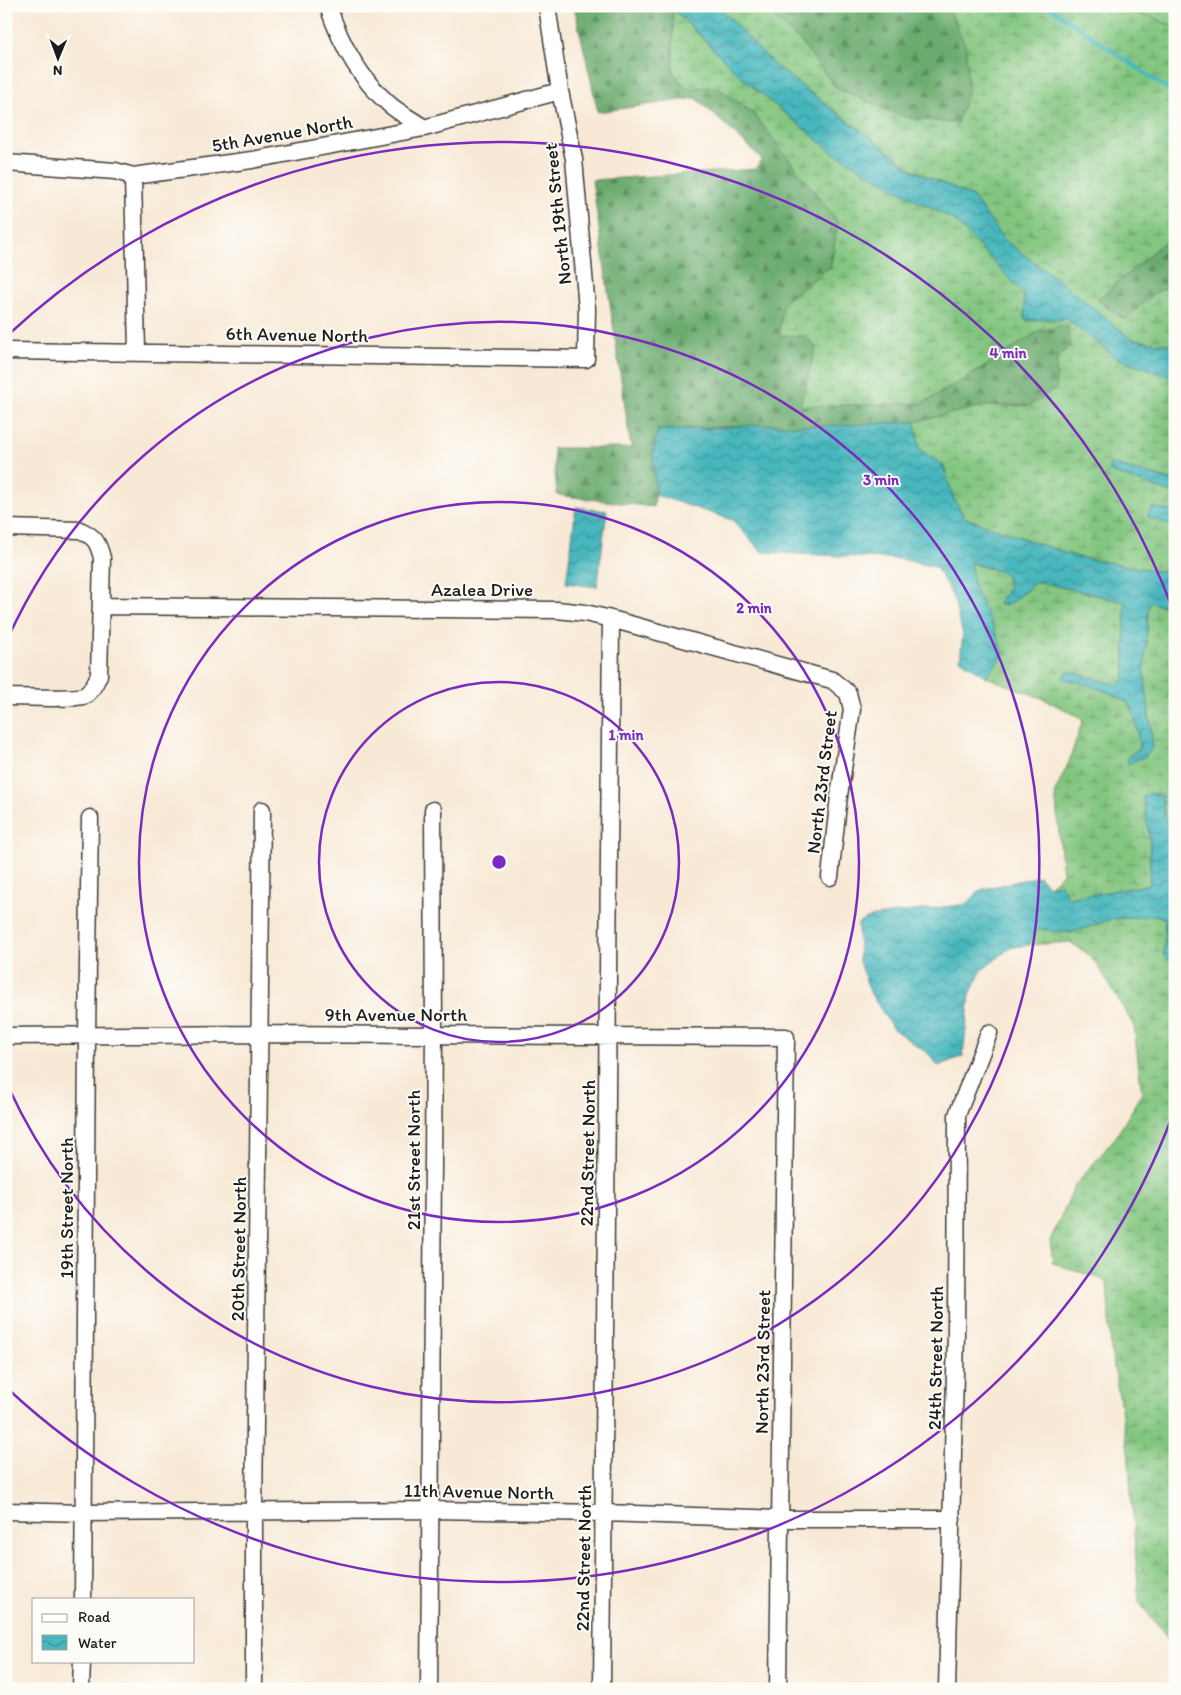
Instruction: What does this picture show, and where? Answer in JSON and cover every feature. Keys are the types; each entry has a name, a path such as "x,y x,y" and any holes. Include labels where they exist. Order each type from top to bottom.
{"street":[{"path":"328,6 336,29 362,75 388,104 424,128"},
{"name":"North 19th Street","path":"547,6 560,91 574,159 587,309 586,359"},
{"name":"5th Avenue North","path":"6,163 115,171 133,176 252,160 424,128 560,91"},
{"path":"133,176 137,352"},
{"name":"6th Avenue North","path":"6,351 586,359"},
{"path":"6,528 80,530 91,534 99,545 102,558 99,675 94,686 85,695 68,697 6,697"},
{"name":"Azalea Drive","path":"102,606 557,610 585,613 832,680 848,692"},
{"name":"22nd Street North","path":"602,1689 611,619"},
{"name":"North 23rd Street","path":"830,877 839,796 852,709 848,692"},
{"name":"20th Street North","path":"254,1689 254,1511 261,1034 262,810"},
{"name":"21st Street North","path":"429,1689 434,1034 433,810"},
{"name":"19th Street North","path":"83,1598 86,1036 90,818"},
{"name":"24th Street North","path":"947,1689 956,1334 957,1116 989,1033"},
{"name":"9th Avenue North","path":"6,1036 434,1034 786,1037"},
{"name":"North 23rd Street","path":"778,1689 786,1037"},
{"name":"11th Avenue North","path":"6,1511 84,1513 431,1510 780,1518 952,1519"},
{"path":"81,1689 82,1662"}],"green space":[{"path":"574,6 671,6 673,9 673,72 687,88 717,87 753,113 838,222 831,266 783,303 804,336 816,347 801,406 923,403 1036,333 1066,323 1071,345 1057,358 1057,388 1029,406 982,406 915,422 826,426 759,425 658,430 653,453 656,495 653,507 557,495 553,448 631,448 592,180 756,169 762,159 696,98 598,112"},
{"path":"718,6 761,6 800,41 836,88 904,117 957,124 968,90 966,47 948,6 1123,6 1175,27 1175,236 1162,244 1097,300 1125,320 1153,294 1168,287 1175,291 1175,345 1131,339 1061,282 1004,240 973,197 913,170 774,65"},
{"path":"761,6 948,6 966,47 968,90 958,124 904,117 836,88 800,41"},
{"path":"1123,6 1175,6 1175,27"},
{"path":"673,9 741,77 830,150 915,200 954,220 1024,294 1025,320 1066,319 1117,358 1175,378 1175,481 1110,464 1108,471 1175,494 1175,512 1152,507 1148,516 1175,527 1175,574 1077,557 965,518 954,499 943,465 920,450 915,422 982,406 1029,406 1056,388 1057,358 1071,345 1066,324 1036,333 923,403 800,406 816,347 804,336 779,335 783,303 831,266 838,222 753,113 717,87 687,88 673,72"},
{"path":"1175,236 1175,291 1168,287 1153,294 1125,320 1097,300 1162,244"},
{"path":"969,562 1005,573 1009,587 998,604 1005,606 1020,596 1035,581 1125,602 1125,679 1118,685 1068,671 1063,677 1111,694 1127,702 1131,707 1137,728 1139,749 1128,757 1153,747 1144,670 1149,602 1175,609 1175,879 1170,857 1170,829 1165,820 1162,796 1143,797 1150,840 1150,885 1068,898 1049,886 1063,874 1055,792 1069,762 1083,719 1044,699 986,677 1004,654 992,624 975,591"},
{"path":"1157,915 1165,919 1164,956 1175,967 1175,1648 1139,1602 1128,1450 1111,1350 1107,1281 1053,1263 1050,1241 1074,1187 1115,1138 1142,1094 1134,1026 1102,972 1088,954 1070,942 1028,945 1038,929 1071,933 1112,919"}],"water":[{"path":"671,6 718,6 774,65 913,170 973,197 1004,240 1061,282 1131,339 1175,345 1175,378 1117,358 1066,319 1025,320 1024,294 954,220 915,200 830,150 741,77"},
{"path":"915,422 920,450 943,465 954,499 965,518 1077,557 1175,574 1175,609 1149,602 1144,670 1153,747 1146,756 1128,764 1128,757 1139,749 1134,716 1127,702 1100,689 1063,678 1068,671 1118,685 1125,679 1125,602 1036,581 1020,596 1005,606 998,604 1009,587 1005,573 970,562 975,591 992,624 1004,654 986,677 960,659 963,635 953,597 936,567 899,559 762,552 732,520 656,495 653,453 658,430 759,425 826,426"},
{"path":"1110,464 1175,481 1175,494 1108,471"},
{"path":"576,507 607,511 597,587 566,583"},
{"path":"1152,507 1175,512 1175,527 1148,517"},
{"path":"1150,793 1162,796 1165,820 1170,829 1170,857 1175,879 1175,967 1164,956 1165,919 1157,915 1112,919 1071,933 1038,929 1028,945 1010,948 982,970 970,994 963,1056 938,1066 930,1055 893,1029 871,994 859,962 858,923 874,916 967,904 980,890 1039,876 1049,886 1061,884 1068,898 1150,885 1150,840 1143,797"}],"waterway":[{"path":"1048,6 1175,94"}]}
